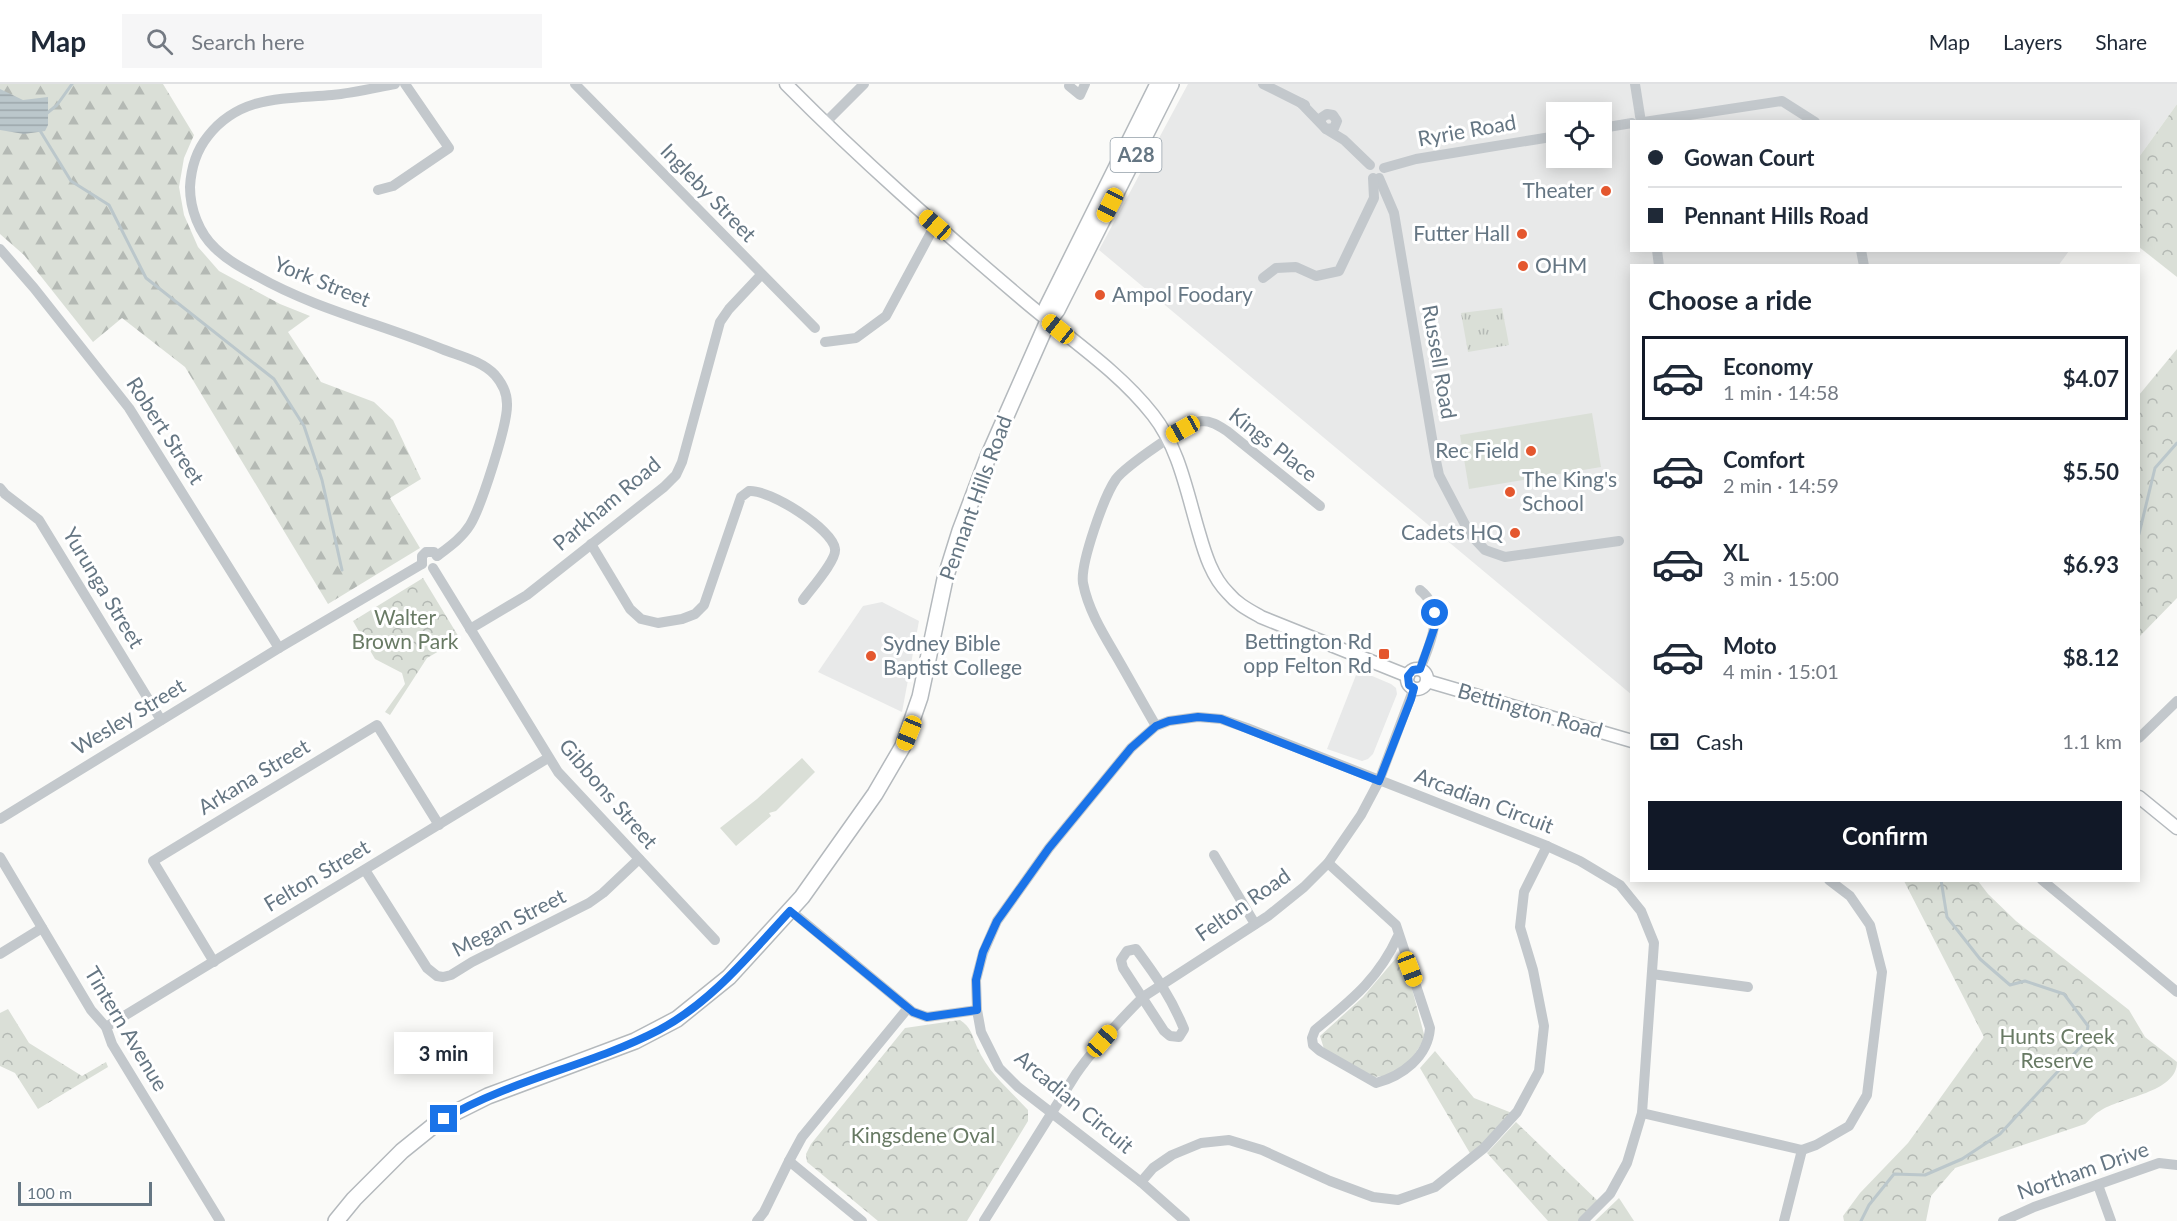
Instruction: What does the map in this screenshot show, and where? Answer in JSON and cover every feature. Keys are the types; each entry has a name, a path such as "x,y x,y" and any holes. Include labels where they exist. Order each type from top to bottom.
{"highway":[{"name":"Pennant Hills Road","path":"1048,321 1047,307 1158,84"},
{"name":"Pennant Hills Road","path":"336,1221 354,1199 402,1151 444,1119 488,1096 635,1041 677,1019 729,977 790,911 843,842 892,767 903,746 920,697 945,579 960,531 988,457 1048,321 1057,310 1172,84"}],"main road":[{"path":"786,84 873,170 1114,375 1152,414 1168,437 1206,556 1216,579 1228,594 1242,606 1261,617 1408,676"},
{"path":"1420,669 1426,673 1428,681 1423,688 1414,688 1409,685 1408,676 1413,670 1420,669"},
{"name":"Bettington Road","path":"1428,681 1630,740"},
{"path":"2140,798 2177,828"}],"street":[{"name":"York Street","path":"395,84 335,95 266,101 242,107 222,120 205,139 193,164 190,189 198,224 213,246 234,263 285,292 480,364 492,372 502,385 507,401 506,419 476,514 465,532 437,556"},
{"path":"378,190 393,186 449,148 405,84"},
{"name":"Ingleby Street","path":"575,84 815,328"},
{"path":"825,123 864,84"},
{"path":"1069,86 1080,95 1085,84"},
{"path":"1263,84 1301,103 1327,123 1370,165 1377,163 1378,175 1374,198 1339,271 1316,276 1296,267 1276,268 1263,278"},
{"path":"1635,84 1642,120"},
{"path":"1655,120 1782,101 1812,120"},
{"path":"1612,126 1630,123"},
{"name":"Ryrie Road","path":"1378,175 1416,159 1546,138"},
{"name":"Russell Road","path":"1378,175 1394,213 1439,474 1470,534 1485,550 1505,557 1619,541"},
{"path":"825,342 856,338 886,316 935,225"},
{"name":"Robert Street","path":"0,249 34,288 129,408 279,648"},
{"name":"Parkham Road","path":"470,629 527,595 676,475 682,462 720,322 761,275"},
{"name":"Kings Place","path":"1156,726 1096,620 1086,596 1083,580 1084,563 1114,482 1129,467 1158,448 1168,437 1194,423 1214,422 1320,506"},
{"name":"Yurunga Street","path":"0,488 39,520 161,720"},
{"path":"591,544 635,615 653,622 689,617 701,610 704,605 741,497 749,491 758,491 794,508 828,537 835,546 836,551 832,560 803,600"},
{"path":"431,551 437,556 437,564 433,568 427,568 422,564 422,556 426,552 431,551"},
{"path":"279,648 422,564"},
{"name":"Gibbons Street","path":"433,568 558,772 715,940"},
{"path":"1420,590 1430,598 1435,613 1435,626 1420,669"},
{"name":"Wesley Street","path":"0,819 279,648"},
{"name":"Felton Road","path":"987,1217 1088,1057 1143,997 1268,916 1305,887 1328,863 1361,815 1379,781 1414,688"},
{"path":"2140,737 2177,701"},
{"name":"Arcadian Circuit","path":"1185,1221 1141,1182 1018,1087 999,1068 981,1032 977,1010 976,980 983,952 997,921 1049,848 1131,748 1156,726 1169,721 1198,717 1221,719 1547,846 1580,861 1620,885 1641,911 1654,944 1642,1113 1627,1163 1616,1184 1610,1194 1583,1221"},
{"name":"Arkana Street","path":"214,962 153,861 377,725 439,825"},
{"name":"Felton Street","path":"106,1027 548,758"},
{"path":"1141,1182 1153,1168 1172,1155 1200,1143 1229,1140 1262,1150 1330,1181 1373,1197 1398,1200 1435,1187 1484,1148 1517,1112 1539,1071 1544,1026 1533,970 1520,927 1524,892 1547,846"},
{"path":"1214,855 1255,924"},
{"name":"Tintern Avenue","path":"0,857 91,1010 106,1027 111,1044 220,1221"},
{"name":"Megan Street","path":"365,870 427,968 437,976 443,977 589,903 639,859"},
{"path":"1328,863 1396,926 1430,1028 1429,1039 1410,1067 1393,1078 1376,1083 1320,1051 1313,1045 1312,1038 1315,1030 1363,990 1390,953 1398,936"},
{"path":"1642,1113 1802,1150 1816,1145 1849,1126 1867,1095 1882,972 1870,925 1850,896 1832,882"},
{"path":"2044,882 2177,992"},
{"path":"790,911 917,1014 927,1017 977,1010"},
{"path":"0,954 42,928"},
{"path":"1136,949 1162,984 1184,1029 1179,1036 1170,1036 1164,1031 1123,968 1121,960 1127,951 1136,949"},
{"path":"1652,974 1748,987"},
{"path":"758,1221 802,1137 908,1008"},
{"path":"1784,1221 1802,1150"},
{"path":"789,1161 862,1221"},
{"name":"Northam Drive","path":"2003,1221 2034,1207 2159,1163 2177,1165"},
{"path":"2098,1185 2111,1221"},
{"path":"987,1217 1000,1221"}],"shaded area":[{"name":"The King's School","path":"1188,84 2177,84 2177,104 2140,156 2140,120 1630,120 1630,252 2068,252 2059,264 1630,264 1630,693 1099,250"},
{"path":"0,89 23,100 48,97 48,125 45,131 24,134 0,130"},
{"name":"Sydney Bible Baptist College","path":"882,602 919,621 902,712 818,672 863,606"},
{"path":"1358,670 1391,684 1396,688 1397,694 1373,754 1362,761 1327,749"}],"green space":[{"path":"0,84 163,84 194,135 184,158 179,187 184,215 198,247 219,271 280,304 310,316 288,332 321,382 374,402 393,420 421,479 390,498 420,548 328,604 185,367 122,318 93,342 24,255 0,234"},
{"path":"2177,104 2177,277 2140,248 2140,156"},
{"path":"1502,308 1509,345 1468,352 1461,313"},
{"path":"2177,349 2177,598 2140,636 2140,394"},
{"name":"Rec Field","path":"1592,413 1601,467 1469,489 1460,435"},
{"name":"Walter Brown Park","path":"423,578 460,639 427,658 390,715 385,712 405,684 402,673 375,659 353,621"},
{"path":"802,758 815,772 776,811 769,813 771,816 736,846 720,828 757,799"},
{"name":"Hunts Creek Reserve","path":"1905,882 1979,882 2016,921 2129,1010 2145,1037 2177,1062 2175,1072 2168,1081 2146,1093 2109,1106 2085,1124 1955,1168 1931,1196 1926,1221 1844,1221 1843,1216 1860,1193 1908,1143 1984,1037"},
{"path":"1402,951 1425,1038 1409,1063 1392,1075 1374,1077 1324,1049 1320,1036 1363,997"},
{"path":"8,1009 29,1043 82,1076 106,1062 108,1067 38,1109 15,1073 0,1066 0,1013"},
{"name":"Kingsdene Oval","path":"960,1020 969,1028 987,1065 1028,1110 1028,1121 967,1221 878,1221 807,1162 806,1154 811,1144 905,1028"},
{"path":"1435,1051 1474,1098 1512,1113 1471,1155 1420,1068"},
{"path":"1516,1122 1601,1204 1581,1221 1548,1221 1487,1153"},
{"path":"1619,1198 1634,1221 1595,1221"}],"waterway":[{"path":"46,114 57,105 72,84"},
{"path":"39,129 71,181 109,205 146,278 274,379 304,426 322,480 342,570"},
{"path":"2140,530 2155,468 2177,443"},
{"path":"1861,1221 1869,1205 1894,1174 1925,1175 1962,1159 2000,1134 2085,1042 2088,1026 2064,994 2025,981 2010,985 1980,959 1947,917 1941,882"}],"place":[{"name":"Theater","path":"1606,191"},
{"name":"Futter Hall","path":"1522,234"},
{"name":"OHM","path":"1523,266"},
{"name":"Ampol Foodary","path":"1100,295"},
{"name":"Rec Field","path":"1531,451"},
{"name":"The King's School","path":"1510,492"},
{"name":"Cadets HQ","path":"1515,533"},
{"name":"Bettington Rd opp Felton Rd","path":"1384,654"},
{"name":"Sydney Bible Baptist College","path":"871,656"}],"route":[{"path":"444,1119 488,1096 635,1041 661,1029 694,1008 729,977 790,911 913,1012 927,1017 977,1010 976,980 983,952 997,921 1049,848 1131,748 1156,726 1169,721 1198,717 1221,719 1379,781 1411,699 1414,688 1409,685 1408,676 1413,670 1420,669 1435,626 1435,613"}]}
